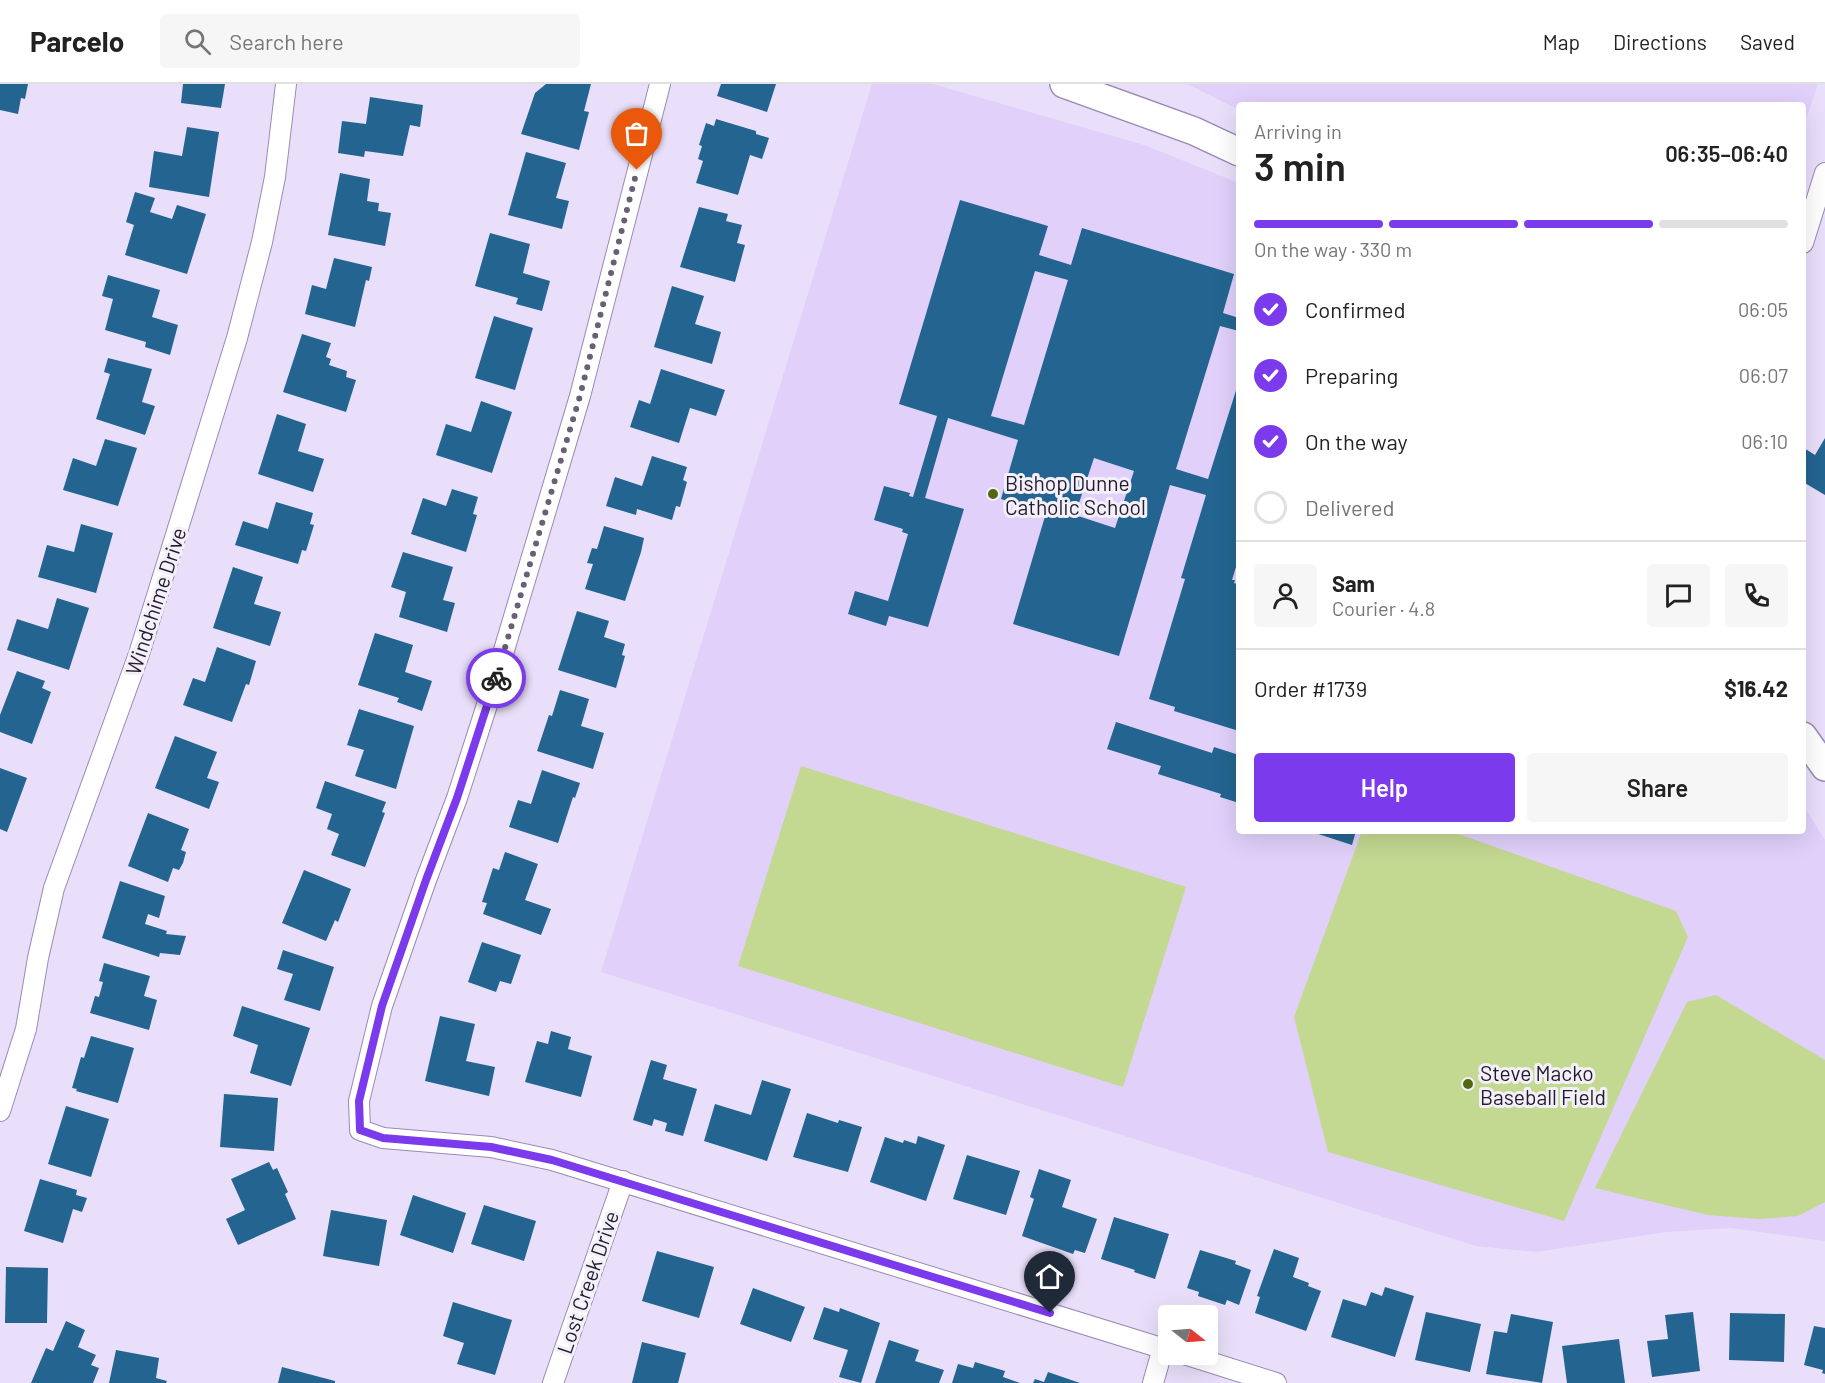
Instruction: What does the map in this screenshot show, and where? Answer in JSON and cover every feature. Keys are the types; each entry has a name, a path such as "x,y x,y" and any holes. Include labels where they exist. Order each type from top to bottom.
{"street":[{"name":"Windchime Drive","path":"0,1111 26,1029 38,958 54,888 139,654 237,338 262,242 275,177 286,84"},
{"path":"660,84 580,396 496,677 457,798 382,1006 359,1101 360,1130 383,1138 491,1147 552,1160 1158,1347"},
{"path":"1064,84 1194,131 1236,151"},
{"path":"1806,233 1825,173"},
{"path":"1806,740 1825,767"},
{"name":"Lost Creek Drive","path":"553,1383 623,1181"},
{"path":"1153,1383 1160,1365"},
{"path":"1218,1365 1276,1383"}],"shaded area":[{"name":"Bishop Dunne Catholic School","path":"872,84 933,84 1144,145 1236,182 1236,834 1806,834 1806,810 1825,840 1825,1241 1731,1228 1666,1232 1537,1252 1476,1246 601,972"},
{"path":"1187,84 1818,84 1806,119 1806,102 1236,102 1236,108"}],"green space":[{"path":"801,766 1186,887 1123,1087 738,966"},
{"name":"Steve Macko Baseball Field","path":"1361,834 1458,834 1676,911 1688,937 1564,1221 1328,1152 1294,1017"},
{"path":"1716,995 1825,1060 1825,1202 1798,1216 1759,1219 1708,1215 1595,1188 1687,1002"}],"building":[{"path":"0,84 28,84 25,99 21,98 18,114 0,110"},
{"path":"183,84 225,84 221,108 181,103"},
{"path":"546,84 591,84 584,111 589,112 579,150 521,134 535,93"},
{"path":"721,84 776,84 767,112 717,96"},
{"path":"370,97 423,105 420,127 410,125 403,156 365,151 364,157 338,153 342,121 366,124"},
{"path":"716,119 756,131 756,134 769,138 762,159 750,155 738,195 696,183 703,161 698,159 702,146 699,145 706,123 714,126"},
{"path":"187,127 219,132 209,197 149,187 154,151 182,156"},
{"path":"526,152 566,163 556,198 569,201 562,229 508,215"},
{"path":"340,173 370,179 367,201 379,203 378,211 391,213 385,246 328,235"},
{"path":"135,192 155,198 150,212 172,219 177,205 206,214 187,274 125,255 134,225 126,222"},
{"path":"960,200 1048,226 1039,255 1071,265 1082,228 1234,274 1223,313 1236,317 1236,330 1220,326 1176,469 1208,479 1236,390 1236,567 1232,580 1235,580 1236,584 1236,730 1174,711 1175,707 1149,699 1185,579 1181,578 1206,495 1170,485 1119,656 1013,624 1046,513 1001,499 1018,440 948,418 925,498 964,509 928,627 889,616 886,626 848,614 855,591 888,601 908,534 902,532 903,529 874,520 884,486 910,493 909,496 913,497 937,416 899,404","holes":["1035,271 1068,280 1024,425 991,416","1094,458 1134,471 1115,528 1075,515"]},
{"path":"699,207 728,214 726,221 742,225 737,243 745,245 735,282 680,267"},
{"path":"490,233 530,244 523,273 550,281 542,311 516,304 518,298 475,286"},
{"path":"334,258 372,267 369,281 366,280 355,327 305,314 312,285 326,289"},
{"path":"108,275 160,290 152,317 178,325 170,355 145,347 146,342 105,330 113,299 102,296"},
{"path":"672,286 704,296 695,324 721,332 712,364 654,347"},
{"path":"494,316 533,328 515,390 475,378"},
{"path":"302,334 331,343 326,357 331,359 329,365 347,371 346,377 356,380 346,412 283,392"},
{"path":"108,358 152,369 142,402 155,406 145,435 96,419 110,374 104,372"},
{"path":"661,369 725,390 716,416 690,408 679,443 630,427 639,400 650,404"},
{"path":"481,401 512,412 492,473 436,455 446,424 471,432"},
{"path":"277,414 306,424 298,451 324,459 313,492 258,474"},
{"path":"1825,438 1825,495 1806,484 1806,449 1815,455"},
{"path":"105,439 137,448 118,506 63,490 73,458 96,466"},
{"path":"652,456 687,467 683,480 687,482 680,507 676,506 672,520 637,509 636,515 606,506 615,477 642,486"},
{"path":"452,489 478,497 473,514 477,515 466,552 411,534 423,498 446,506"},
{"path":"276,502 313,513 310,524 314,525 306,551 302,550 298,564 235,545 243,521 268,529"},
{"path":"81,524 113,533 96,593 38,577 47,545 74,552"},
{"path":"604,526 644,538 625,601 585,589 593,564 587,563 592,548 597,549"},
{"path":"403,552 453,567 443,600 455,603 447,632 399,617 406,592 391,587"},
{"path":"233,567 263,577 254,604 281,612 270,646 213,628"},
{"path":"57,598 89,608 69,670 7,650 17,619 48,629"},
{"path":"577,611 609,621 604,637 625,644 622,655 625,656 616,688 558,670"},
{"path":"375,633 413,645 405,672 432,681 422,711 397,702 399,698 358,685"},
{"path":"217,647 256,661 249,685 246,684 232,722 183,705 193,678 205,682"},
{"path":"17,671 45,681 42,688 51,692 32,744 0,732 0,715"},
{"path":"560,690 589,699 581,726 604,733 593,769 537,751"},
{"path":"359,709 414,726 396,789 355,776 364,750 347,745"},
{"path":"1116,722 1212,753 1214,747 1236,754 1236,802 1220,797 1221,794 1158,774 1161,766 1107,749"},
{"path":"175,736 217,752 207,778 219,782 209,809 155,788"},
{"path":"0,768 27,778 7,832 0,829"},
{"path":"542,770 580,783 558,843 509,827 518,800 531,804"},
{"path":"325,781 386,802 382,812 385,813 365,867 331,855 339,834 327,829 332,814 316,808"},
{"path":"148,813 189,829 181,850 186,852 183,863 179,870 173,868 168,882 128,866"},
{"path":"1318,834 1355,834 1352,845"},
{"path":"505,852 538,864 525,900 551,909 541,935 483,914 487,903 482,902 493,868 499,870"},
{"path":"304,870 351,889 338,922 335,920 326,941 282,923"},
{"path":"120,881 165,896 159,918 148,914 145,924 167,931 166,934 186,936 180,955 160,953 159,957 102,938"},
{"path":"482,942 521,955 511,984 500,981 496,992 468,982"},
{"path":"283,950 334,967 320,1011 284,1000 293,974 277,969"},
{"path":"104,963 150,976 144,996 157,1000 149,1030 90,1013 95,996 99,997 103,982 99,981"},
{"path":"242,1006 310,1028 291,1086 250,1073 258,1045 233,1036"},
{"path":"440,1016 475,1024 466,1061 495,1067 489,1096 425,1081"},
{"path":"551,1031 571,1037 568,1049 592,1056 581,1097 525,1082 537,1041 548,1044"},
{"path":"91,1036 134,1048 118,1103 72,1088 81,1057 84,1058"},
{"path":"651,1060 667,1065 663,1079 697,1089 683,1136 665,1131 667,1123 654,1119 652,1126 633,1120"},
{"path":"762,1080 791,1089 767,1161 704,1141 715,1104 751,1115"},
{"path":"224,1094 278,1098 274,1151 220,1147"},
{"path":"66,1106 109,1119 91,1177 48,1164"},
{"path":"807,1113 838,1123 839,1120 862,1127 848,1172 793,1157"},
{"path":"918,1136 945,1145 926,1201 870,1182 885,1137 903,1143 904,1140 916,1144"},
{"path":"967,1155 1020,1171 1006,1215 953,1199"},
{"path":"269,1162 273,1170 277,1168 288,1192 285,1194 296,1219 238,1245 226,1219 245,1210 231,1179"},
{"path":"1039,1169 1071,1180 1062,1207 1097,1219 1085,1253 1075,1250 1073,1254 1022,1236 1034,1199 1030,1197"},
{"path":"40,1179 77,1190 76,1195 87,1198 82,1212 73,1209 63,1243 24,1231"},
{"path":"413,1195 466,1213 453,1253 400,1235"},
{"path":"484,1205 536,1221 524,1261 471,1244"},
{"path":"331,1210 387,1220 379,1266 323,1256"},
{"path":"1114,1217 1169,1234 1155,1279 1101,1259"},
{"path":"1274,1249 1299,1258 1293,1277 1321,1291 1306,1331 1255,1313 1260,1297 1257,1296"},
{"path":"1200,1250 1236,1261 1235,1264 1251,1270 1239,1305 1227,1300 1225,1305 1198,1296 1199,1292 1187,1288"},
{"path":"657,1251 714,1267 699,1318 642,1301"},
{"path":"6,1267 48,1268 47,1323 5,1323"},
{"path":"1385,1287 1414,1296 1395,1357 1331,1337 1343,1299 1366,1306 1371,1292 1382,1296"},
{"path":"753,1288 805,1307 791,1342 740,1324"},
{"path":"453,1302 512,1320 495,1375 457,1364 464,1343 443,1336"},
{"path":"824,1307 839,1312 840,1308 880,1323 861,1383 839,1377 848,1350 813,1339"},
{"path":"1426,1312 1481,1324 1470,1372 1415,1360"},
{"path":"1693,1312 1700,1371 1652,1377 1647,1341 1668,1339 1665,1315"},
{"path":"1730,1313 1785,1314 1784,1362 1729,1360"},
{"path":"1511,1314 1553,1322 1542,1383 1486,1374 1494,1331 1507,1333"},
{"path":"66,1321 85,1330 78,1347 96,1355 91,1365 99,1368 93,1383 31,1383 46,1348 53,1351"},
{"path":"1814,1326 1825,1328 1825,1374 1822,1373 1823,1370 1804,1365"},
{"path":"1619,1339 1625,1383 1567,1383 1562,1346"},
{"path":"889,1340 919,1350 915,1361 944,1370 939,1383 875,1383"},
{"path":"642,1342 686,1353 678,1383 632,1383"},
{"path":"116,1350 159,1358 156,1378 167,1381 166,1383 109,1383"},
{"path":"975,1362 1005,1371 1003,1377 1020,1383 952,1383 958,1364 973,1368"},
{"path":"282,1367 335,1381 335,1383 278,1383"},
{"path":"1048,1372 1080,1383 1033,1383 1035,1379 1044,1382"}],"way so far":[{"path":"496,678 580,396 637,170"}],"place":[{"name":"Bishop Dunne Catholic School","path":"993,494"},
{"name":"Steve Macko Baseball Field","path":"1468,1084"}],"route":[{"path":"496,678 457,798 382,1006 359,1101 360,1130 383,1138 491,1147 552,1160 1050,1313"}]}
